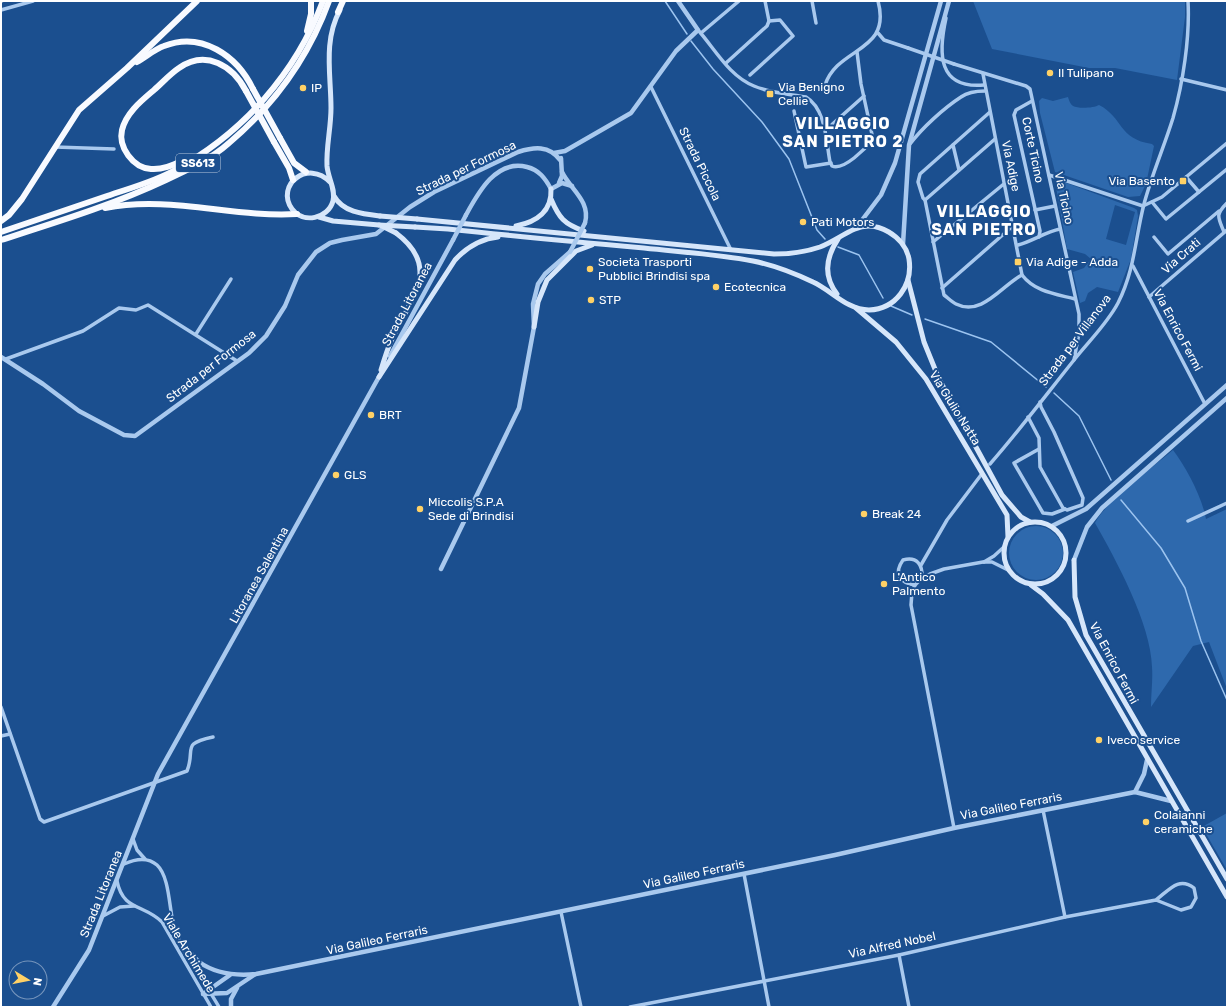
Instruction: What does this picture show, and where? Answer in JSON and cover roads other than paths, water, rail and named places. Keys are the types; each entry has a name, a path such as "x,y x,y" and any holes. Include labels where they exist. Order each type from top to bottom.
{"highway":[{"path":"1,221 9,215 22,199 79,110 127,68 197,1"},
{"path":"300,50 311,14 312,1"},
{"name":"SS613","path":"1,232 147,182 175,170 223,138 266,97 284,75 300,50 323,1"},
{"name":"SS613","path":"1,240 90,211 148,188 182,172 229,143 271,101 289,78 308,48 329,1"},
{"path":"338,12 344,1"},
{"path":"127,68 164,46 174,43 196,42 226,54 243,71 294,163 306,172"},
{"path":"202,152 168,167 151,169 141,166 128,156 122,143 122,130 128,116 139,103 179,68 197,60 212,61 228,68 238,77 289,168 293,180"},
{"path":"90,211 142,203 167,203 270,215 297,214"}],"main road":[{"path":"330,182 319,173 306,172 293,180 288,194 292,209 297,214 308,218 319,217 333,221 448,229 725,256 755,262 788,272 813,282 855,308 868,310 881,308 893,302 902,292 908,280 910,268 908,256 903,244 894,235 882,228 869,226 856,228 839,239 820,247 790,254 774,254 604,236 380,216 348,209 338,203 334,196 327,161 331,108 328,52 331,34 338,12"},
{"path":"551,188 551,199 557,214 571,227 604,236"},
{"path":"319,217 330,208 334,196"},
{"path":"509,227 525,224 537,219 546,211 551,199"},
{"path":"379,225 396,233 408,242 416,254 419,266 419,280 413,300 391,340 379,377"},
{"path":"379,377 460,255 478,242 506,235"},
{"path":"839,239 831,249 827,262 827,275 839,298"},
{"path":"555,240 572,246 572,253"},
{"path":"534,327 538,302 544,284 572,253 586,246 598,244"},
{"name":"Via Giulio Natta","path":"908,280 924,342 939,379 1002,495 1021,517 1030,522"},
{"name":"Via Giulio Natta","path":"855,308 880,327 896,342 926,378 1007,515 1008,537"},
{"path":"1030,522 1045,523 1052,526 1059,532 1064,540 1067,550 1074,560 1063,568 1049,582 1040,585 1031,585 1021,582 1008,570 1004,558 1005,546 1008,537 1017,527 1030,522"},
{"path":"1063,568 1067,550"},
{"name":"Via Enrico Fermi","path":"1074,560 1075,597 1086,634 1227,879"},
{"name":"Via Enrico Fermi","path":"1031,585 1043,594 1068,620 1227,897"}],"street":[{"path":"1,10 33,1"},
{"path":"554,153 565,151 631,113 676,51 699,31 739,1"},
{"path":"726,63 762,33 769,22 765,1"},
{"path":"812,1 816,23"},
{"path":"825,85 828,76 850,55 857,52 878,33 881,22 878,1"},
{"path":"856,228 881,195 895,163 941,1"},
{"path":"949,1 942,50 945,69 948,75 959,82 972,86 984,85"},
{"path":"903,244 909,145 914,122 949,1"},
{"name":"Strada per Villanova","path":"990,464 1074,360 1117,303 1133,266 1143,206 1172,120 1181,79 1189,15 1188,1"},
{"path":"680,2 699,31 726,63 744,81 756,87 806,97 814,104 822,120 831,164"},
{"path":"750,75 793,36 780,20 769,22"},
{"path":"878,33 884,40 983,74"},
{"path":"794,111 806,167 831,164 834,167 843,166 866,148 873,138 857,52"},
{"name":"Via Adige","path":"983,74 985,91 1018,245 1022,275"},
{"name":"Via Ticino","path":"983,74 1026,86 1030,89 1079,314 1079,334 1074,360"},
{"path":"1181,79 1227,90"},
{"name":"Strada Piccola","path":"651,87 731,250"},
{"path":"909,145 918,134 962,96 985,91"},
{"path":"828,128 864,96"},
{"name":"Corte Ticino","path":"1032,101 1016,110 1014,115 1035,210 1039,236"},
{"path":"990,112 917,178 918,187 925,200 944,295 957,305 975,307 985,302 1022,275 1028,283 1036,288 1075,299"},
{"path":"925,200 958,170 996,139"},
{"path":"1049,175 1143,206 1162,197 1227,143"},
{"path":"953,145 958,170"},
{"path":"54,147 114,149"},
{"name":"Strada per Formosa","path":"3,358 79,411 124,435 135,436 237,361 266,336 276,323 285,306 298,275 316,252 330,243 376,234 410,207 434,192 518,152 536,148 554,153"},
{"path":"560,160 565,151"},
{"path":"554,153 560,160 562,172 559,184"},
{"name":"Strada Litoranea","path":"379,377 466,215 488,180 504,169 511,166 519,166 533,169 546,179 551,188"},
{"path":"1152,202 1166,219 1227,169"},
{"path":"562,172 584,204 586,216 585,223 572,253"},
{"path":"1186,177 1199,192"},
{"path":"551,188 559,184 566,183 572,186"},
{"path":"934,242 1005,183"},
{"path":"1154,237 1168,254 1219,211 1227,202"},
{"path":"1035,210 1056,206"},
{"path":"1219,211 1219,220 1226,231"},
{"path":"942,288 1014,225"},
{"path":"1018,245 1034,240 1048,231 1060,229"},
{"name":"Via Crati","path":"1149,297 1226,231"},
{"name":"Via Enrico Fermi","path":"1133,266 1205,404"},
{"path":"196,334 231,279"},
{"path":"3,358 83,331 119,308 132,310 145,306 151,306 237,361"},
{"path":"441,568 519,408 534,327"},
{"name":"Litoranea Salentina","path":"155,782 379,377"},
{"path":"1052,526 1086,509 1227,385"},
{"name":"Via Enrico Fermi","path":"1074,560 1086,528 1102,508 1227,398"},
{"path":"1039,449 1014,463 1043,513 1052,514 1082,505 1084,498 1040,402"},
{"path":"1028,417 1039,438 1040,467 1065,509"},
{"path":"922,578 921,565 947,520 981,475"},
{"path":"1188,521 1227,503"},
{"path":"983,562 994,556 1005,546"},
{"path":"915,585 903,582 898,575 897,570 903,560 909,559 918,562 921,565"},
{"path":"954,828 911,605 912,592 915,585 922,578 944,569 983,562 992,562 1008,570"},
{"path":"1,707 40,819 44,822 187,771 189,766 190,750 193,744 200,740 213,737"},
{"path":"1,736 10,734"},
{"path":"1147,760 1144,774 1135,792 1171,801"},
{"name":"Strada Litoranea","path":"53,1007 89,950 155,782"},
{"name":"Via Galileo Ferraris","path":"182,943 199,962 230,975 256,974 835,856 954,828 1135,792"},
{"path":"1043,810 1065,917"},
{"name":"Viale Archimede","path":"133,839 137,850 145,858 157,865 165,878 171,916 177,935 219,1007"},
{"path":"124,864 132,860 145,858"},
{"path":"744,874 769,1007"},
{"name":"Viale Archimede","path":"117,880 121,895 134,906 153,914 162,922 211,1007"},
{"name":"Via Alfred Nobel","path":"630,1007 899,954 1065,917 1156,900 1179,883 1188,883 1194,888 1196,898 1191,907 1181,910 1156,900"},
{"path":"103,916 120,907 134,906"},
{"path":"561,912 581,1007"},
{"path":"899,954 909,1007"},
{"name":"Via Galileo Ferraris","path":"203,994 227,994 256,974"},
{"path":"203,994 230,975"},
{"path":"231,1007 231,998 237,988"}],"waterway":[{"path":"665,1 687,34"},
{"path":"691,41 713,69 762,122 789,159 817,230 825,239"},
{"path":"838,247 859,255 883,298"},
{"path":"891,306 912,315"},
{"path":"925,319 991,342 1046,387"},
{"path":"1054,393 1079,416 1111,480"},
{"path":"1121,500 1161,548 1185,588 1201,641 1227,700"}],"place":[{"name":"Il Tulipano","path":"1050,73"},
{"name":"IP","path":"303,88"},
{"name":"Via Benigno Cellie","path":"770,94"},
{"name":"Via Basento","path":"1183,181"},
{"name":"Pati Motors","path":"803,222"},
{"name":"Via Adige - Adda","path":"1018,262"},
{"name":"Società Trasporti Pubblici Brindisi spa","path":"590,269"},
{"name":"Ecotecnica","path":"716,287"},
{"name":"STP","path":"591,300"},
{"name":"BRT","path":"371,415"},
{"name":"GLS","path":"336,475"},
{"name":"Miccolis S.P.A Sede di Brindisi","path":"420,509"},
{"name":"Break 24","path":"864,514"},
{"name":"L'Antico Palmento","path":"884,584"},
{"name":"Iveco service","path":"1099,740"},
{"name":"Colaianni ceramiche","path":"1146,822"}],"district":[{"name":"VILLAGGIO SAN PIETRO 2","path":"843,132"},
{"name":"VILLAGGIO SAN PIETRO","path":"984,220"}]}
